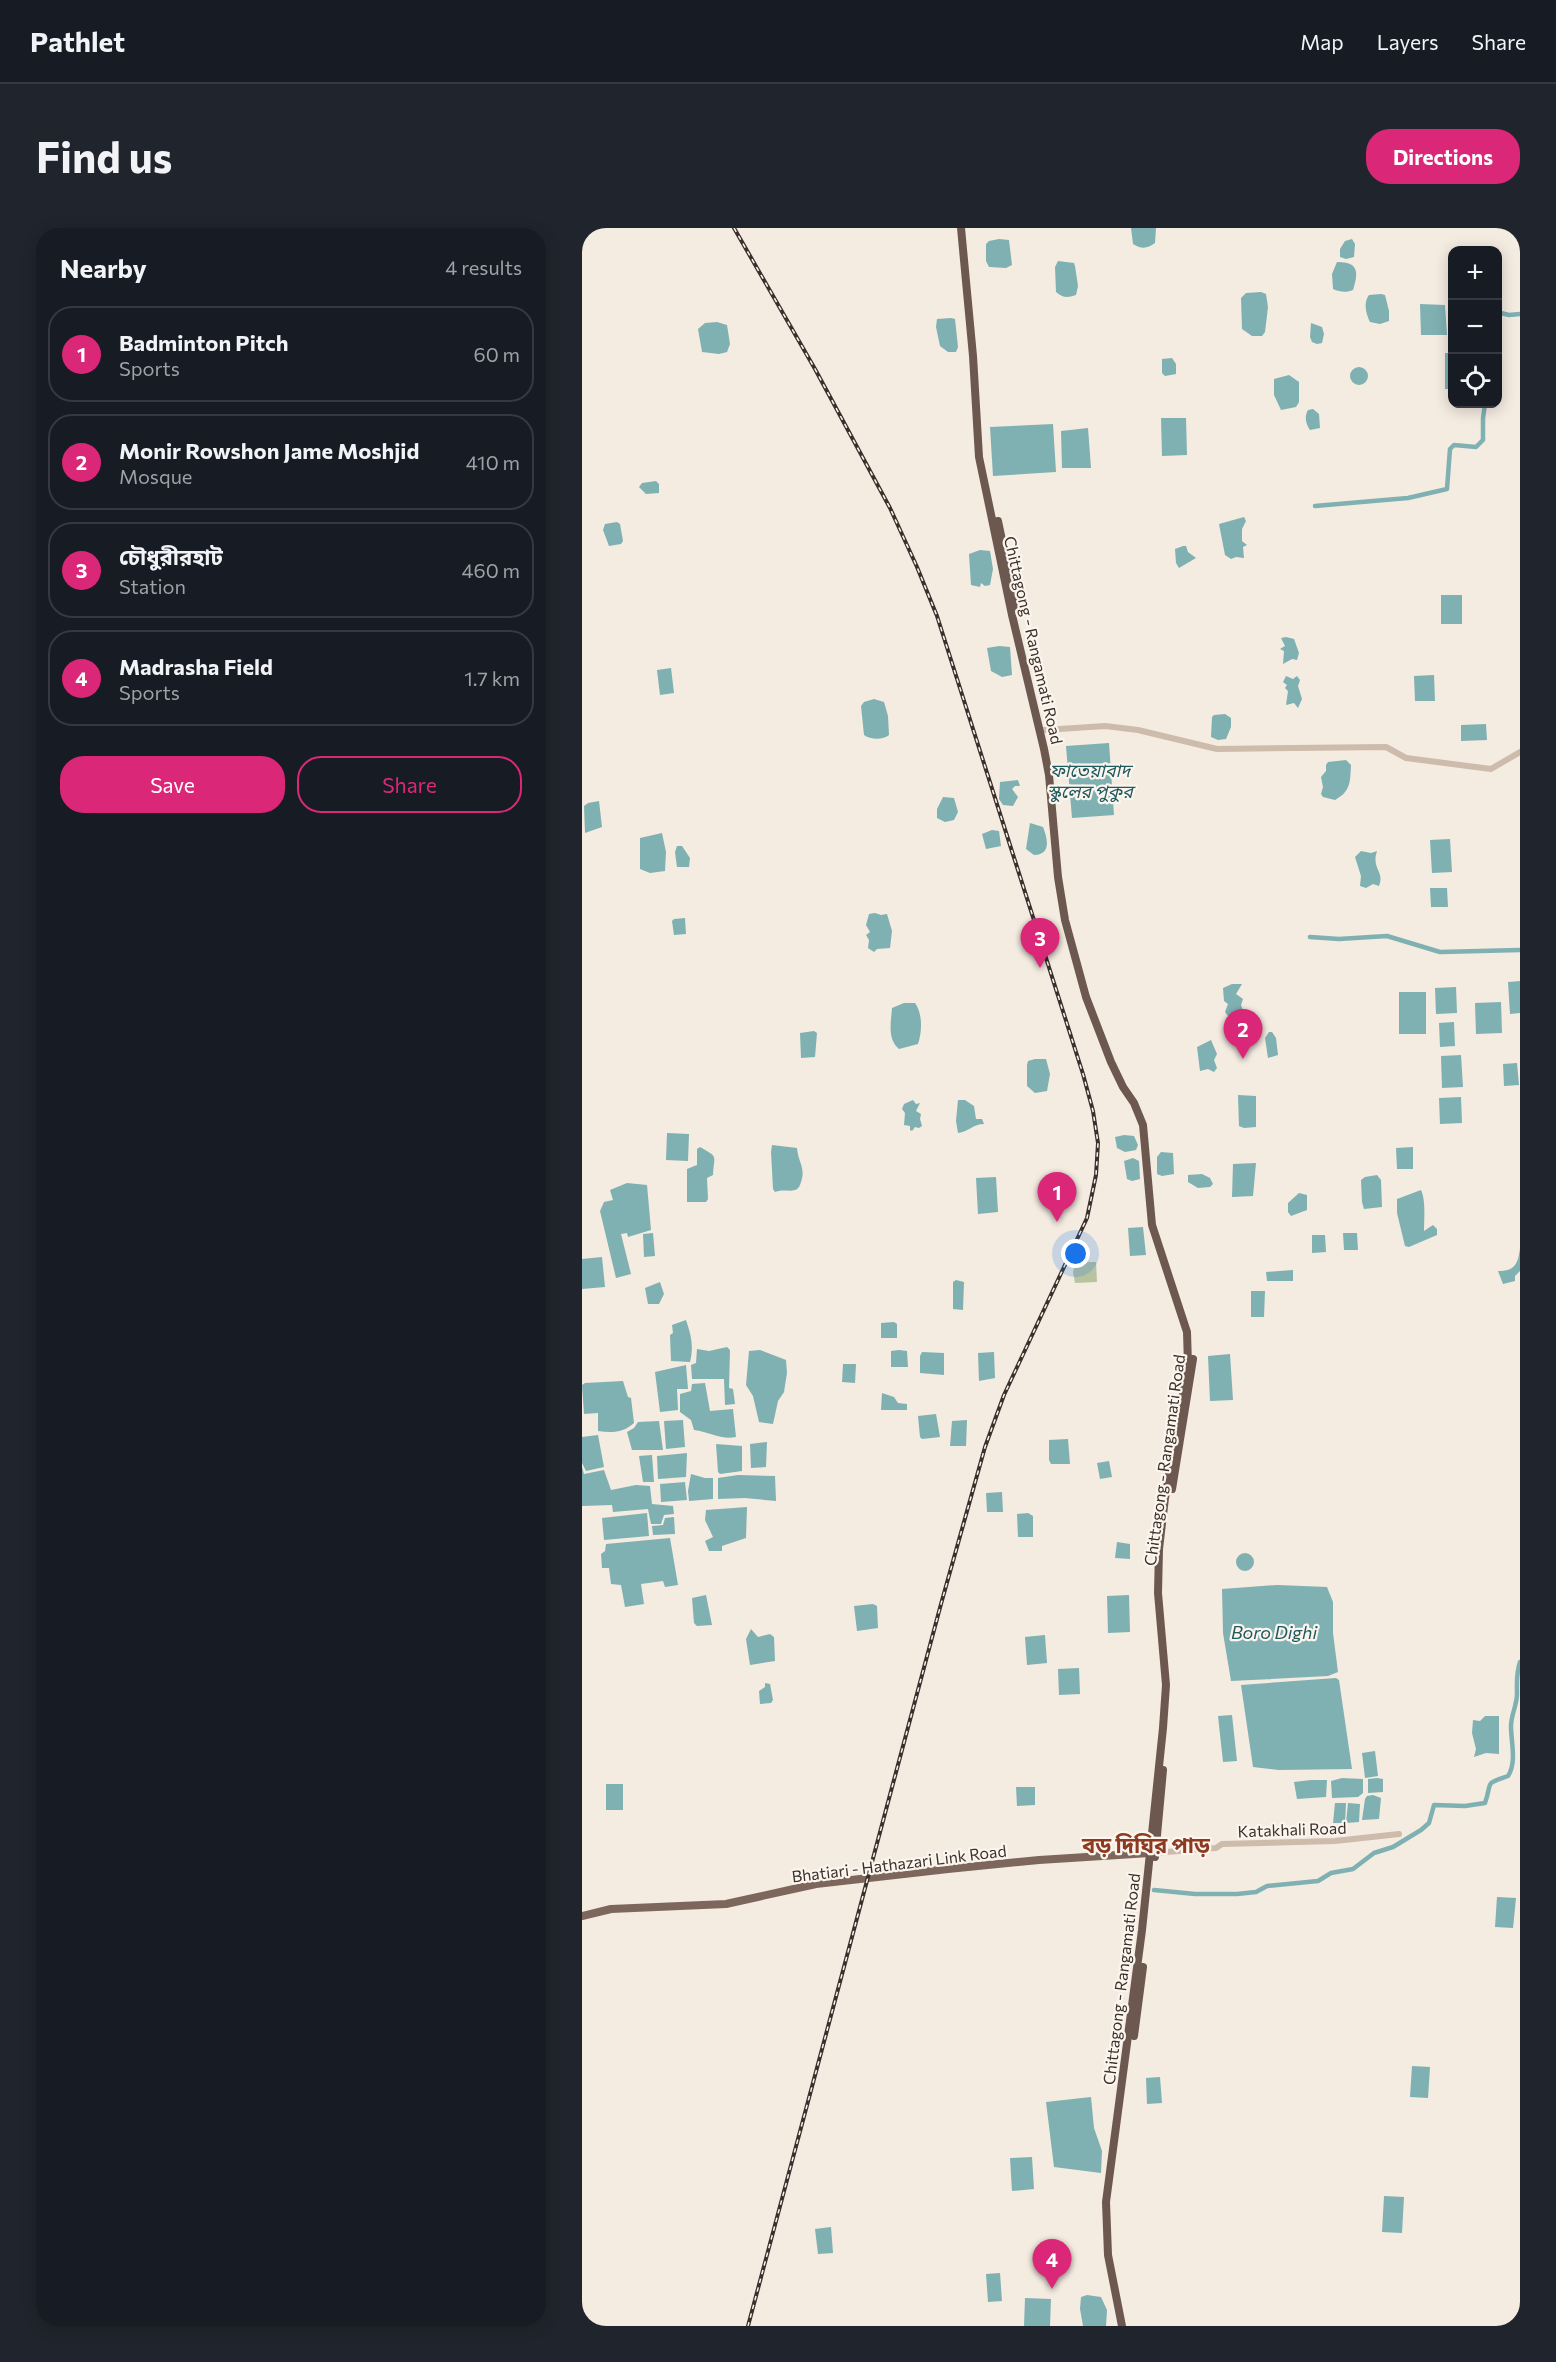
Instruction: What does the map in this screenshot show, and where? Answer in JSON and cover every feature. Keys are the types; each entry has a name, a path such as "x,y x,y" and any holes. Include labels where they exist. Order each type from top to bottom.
{"highway":[{"name":"Chittagong - Rangamati Road","path":"961,228 973,356 979,457 1049,775 1058,877 1065,920 1086,997 1111,1062 1134,1103 1145,1132 1152,1225 1191,1347"},
{"name":"Chittagong - Rangamati Road","path":"965,228 983,465 1004,544 1020,631 1044,730 1064,894 1078,957 1106,1039 1148,1128 1156,1225 1186,1316 1191,1347 1159,1549 1158,1593 1166,1685 1153,1853 1106,2202 1106,2238 1123,2326"}],"main road":[{"name":"Bhatiari - Hathazari Link Road","path":"582,1916 611,1909 726,1904 816,1884 948,1869 1153,1853"}],"street":[{"path":"1044,730 1105,726 1138,730 1217,749 1386,747 1406,758 1491,769 1520,752"},
{"name":"Katakhali Road","path":"1153,1853 1216,1848 1222,1844 1328,1842 1399,1834"}],"green space":[{"path":"1077,1257 1085,1257 1086,1262 1096,1262 1097,1282 1075,1283 1073,1272"}],"water":[{"path":"1131,228 1156,228 1155,243 1144,248 1133,244"},
{"path":"999,239 1009,240 1012,265 1006,268 989,267 986,261 986,244"},
{"path":"1352,239 1355,244 1354,257 1346,259 1340,257 1340,249 1345,241"},
{"path":"1058,261 1074,263 1078,286 1076,295 1065,297 1056,292 1055,267"},
{"path":"1337,262 1344,262 1355,269 1356,278 1353,290 1343,292 1333,289 1332,274"},
{"path":"1246,293 1266,294 1268,307 1265,332 1262,336 1252,336 1242,329 1241,298"},
{"path":"1369,295 1385,295 1389,321 1380,324 1370,322 1366,308 1367,298"},
{"path":"1420,304 1445,305 1447,335 1421,335"},
{"path":"937,319 955,319 958,347 956,352 948,352 940,346 936,327"},
{"path":"717,322 727,325 730,344 727,352 719,354 702,352 698,329 705,323"},
{"path":"1311,323 1322,327 1324,334 1322,343 1312,342"},
{"path":"1445,353 1448,353 1448,389 1445,389"},
{"path":"1172,358 1176,364 1176,374 1165,376 1162,373 1162,359"},
{"path":"1359,367 1365,370 1368,376 1365,382 1359,385 1353,382 1350,376 1353,370"},
{"path":"1289,375 1299,382 1299,402 1296,407 1281,410 1274,395 1274,379"},
{"path":"1313,409 1319,414 1320,428 1310,430 1306,415 1308,410"},
{"path":"1161,418 1186,418 1187,455 1162,456"},
{"path":"1053,424 1056,472 993,476 990,427"},
{"path":"1088,428 1091,468 1062,468 1061,431"},
{"path":"656,481 659,484 659,493 646,494 639,487 642,483"},
{"path":"1244,517 1246,521 1242,529 1242,541 1247,545 1243,547 1244,558 1231,559 1225,555 1219,524"},
{"path":"617,522 620,524 623,541 621,544 609,546 603,530 605,524"},
{"path":"1186,546 1188,552 1196,558 1179,568 1176,563 1175,549"},
{"path":"980,550 990,551 993,569 990,585 985,586 981,583 980,587 971,585 969,554"},
{"path":"1441,595 1462,595 1462,624 1441,624"},
{"path":"1281,638 1294,639 1299,653 1297,660 1292,659 1283,664 1284,651 1280,649 1285,646"},
{"path":"1010,647 1012,675 1002,677 991,671 987,648"},
{"path":"671,668 674,693 660,695 657,670"},
{"path":"1434,675 1435,701 1415,701 1414,676"},
{"path":"1286,676 1293,679 1297,676 1300,680 1298,686 1302,699 1298,708 1294,703 1286,705 1288,691 1285,688 1287,685 1283,682"},
{"path":"874,699 884,702 888,716 889,735 880,739 864,735 861,706 864,702"},
{"path":"1225,714 1231,718 1231,727 1226,739 1218,740 1211,737 1212,717"},
{"path":"1486,724 1487,740 1461,741 1461,725"},
{"name":"ফাতেয়াবাদ স্কুলের পুকুর","path":"1109,743 1114,815 1072,818 1066,746"},
{"path":"1346,760 1351,765 1347,789 1335,800 1323,797 1321,777 1326,771 1326,765 1328,762"},
{"path":"1018,780 1020,786 1012,789 1018,797 1013,806 1003,805 999,799 1000,782"},
{"path":"943,797 954,798 958,812 954,820 945,822 937,818 937,809"},
{"path":"599,801 602,827 585,833 584,806"},
{"path":"1030,823 1043,827 1045,832 1047,846 1039,854 1034,855 1026,849"},
{"path":"992,830 999,831 1001,846 986,849 982,834"},
{"path":"662,833 666,852 665,871 650,873 640,869 640,838"},
{"path":"1450,839 1452,872 1432,873 1430,840"},
{"path":"677,846 682,846 690,858 689,867 677,867 675,852"},
{"path":"1361,851 1371,853 1377,851 1379,886 1373,884 1366,888 1360,886 1361,876 1355,857"},
{"path":"1430,888 1447,888 1448,907 1431,907"},
{"path":"869,914 887,914 892,931 890,948 877,949 874,952 868,948 869,940 866,935 870,932 866,925"},
{"path":"685,918 686,934 674,935 672,921"},
{"path":"1520,981 1520,1013 1510,1014 1508,982"},
{"path":"1232,984 1242,984 1236,994 1243,999 1241,1005 1243,1010 1228,1016 1225,1012 1228,1004 1224,1001 1223,988"},
{"path":"1456,987 1457,1013 1436,1014 1435,988"},
{"path":"1399,992 1426,992 1426,1034 1399,1034"},
{"path":"1501,1002 1502,1033 1476,1034 1475,1003"},
{"path":"904,1003 915,1003 918,1007 921,1018 920,1034 918,1044 899,1049 891,1035 892,1008"},
{"path":"1454,1022 1455,1046 1440,1047 1439,1023"},
{"path":"814,1031 817,1033 815,1057 801,1058 800,1033"},
{"path":"1269,1032 1272,1032 1276,1038 1278,1055 1268,1058 1265,1038"},
{"path":"1211,1040 1217,1054 1214,1060 1217,1068 1214,1072 1208,1069 1200,1071 1197,1047"},
{"path":"1461,1055 1463,1087 1442,1088 1441,1056"},
{"path":"1046,1059 1050,1074 1047,1091 1035,1093 1027,1086 1028,1061"},
{"path":"1517,1063 1519,1085 1504,1086 1503,1064"},
{"path":"1238,1095 1256,1096 1256,1127 1239,1126"},
{"path":"1461,1097 1462,1123 1440,1124 1439,1098"},
{"path":"913,1100 916,1104 920,1103 916,1111 921,1114 922,1126 915,1127 912,1131 910,1126 904,1125 905,1113 902,1109 904,1104"},
{"path":"958,1100 965,1100 974,1106 976,1119 982,1119 984,1124 958,1133 956,1121"},
{"path":"667,1133 689,1134 688,1161 666,1160"},
{"path":"1134,1136 1138,1145 1136,1150 1125,1152 1117,1148 1115,1137"},
{"path":"772,1145 797,1148 803,1173 798,1188 793,1191 775,1192 773,1189"},
{"path":"700,1147 714,1157 713,1175 707,1178 708,1199 706,1202 687,1202 687,1169 697,1165 697,1149"},
{"path":"1413,1147 1413,1169 1397,1169 1396,1148"},
{"path":"1161,1152 1173,1153 1174,1174 1162,1176 1157,1174 1157,1157"},
{"path":"1133,1158 1139,1161 1140,1179 1132,1181 1127,1179 1124,1161"},
{"path":"1256,1163 1253,1196 1232,1197 1233,1164"},
{"path":"1065,1174 1068,1198 1054,1200 1050,1176"},
{"path":"1202,1174 1210,1178 1213,1184 1210,1187 1198,1188 1188,1182 1188,1175"},
{"path":"1377,1175 1381,1180 1382,1207 1364,1209 1361,1180"},
{"path":"996,1177 998,1212 978,1214 976,1178"},
{"path":"627,1183 647,1185 651,1230 628,1237 627,1233 621,1234 631,1274 616,1278 600,1211 604,1202 613,1200 610,1190"},
{"path":"1421,1190 1424,1204 1424,1231 1433,1225 1437,1229 1437,1235 1409,1247 1405,1246 1397,1213 1397,1199"},
{"path":"1299,1193 1307,1195 1307,1210 1291,1216 1288,1212 1288,1203"},
{"path":"1143,1227 1146,1255 1130,1256 1128,1228"},
{"path":"653,1233 655,1256 644,1257 643,1234"},
{"path":"1343,1233 1357,1233 1358,1250 1344,1250"},
{"path":"1312,1235 1325,1235 1326,1252 1312,1253"},
{"path":"1520,1248 1520,1271 1515,1276 1515,1281 1503,1284 1498,1271 1508,1270 1515,1266"},
{"path":"602,1257 605,1287 582,1289 582,1259"},
{"path":"1293,1270 1293,1281 1267,1281 1266,1272"},
{"path":"956,1280 964,1282 963,1310 953,1309 953,1282"},
{"path":"660,1282 664,1294 659,1304 648,1304 645,1288"},
{"path":"1251,1291 1265,1291 1264,1317 1251,1317"},
{"path":"686,1320 692,1351 690,1362 671,1361 672,1325"},
{"path":"894,1322 897,1324 897,1338 881,1338 881,1323"},
{"path":"727,1347 730,1350 729,1388 733,1389 735,1404 725,1405 724,1379 692,1379 691,1365 696,1363 697,1349 709,1351"},
{"path":"760,1350 786,1360 787,1373 784,1392 778,1401 773,1424 759,1422 753,1396 746,1385 749,1351"},
{"path":"891,1351 907,1351 908,1367 891,1367"},
{"path":"922,1352 944,1353 944,1375 920,1373"},
{"path":"994,1352 995,1378 979,1381 978,1353"},
{"path":"1230,1354 1233,1400 1210,1401 1208,1356"},
{"path":"843,1364 856,1364 855,1383 842,1382"},
{"path":"686,1365 688,1389 677,1389 678,1410 660,1412 655,1372"},
{"path":"623,1381 628,1397 631,1398 634,1423 617,1432 598,1431 598,1413 584,1414 582,1385"},
{"path":"705,1383 710,1411 733,1409 736,1437 720,1437 694,1430 691,1420 680,1412 680,1394 691,1391 692,1384"},
{"path":"882,1393 894,1397 898,1403 907,1404 907,1410 881,1410"},
{"path":"936,1414 940,1437 922,1439 918,1416"},
{"path":"683,1420 685,1447 666,1449 664,1421"},
{"path":"967,1420 966,1446 950,1446 952,1421"},
{"path":"659,1421 663,1450 632,1450 627,1432 638,1422"},
{"path":"598,1435 604,1467 586,1471 582,1463 582,1437"},
{"path":"1068,1439 1070,1464 1051,1464 1049,1440"},
{"path":"767,1442 766,1467 751,1468 750,1444"},
{"path":"716,1444 742,1446 742,1471 720,1474 718,1472"},
{"path":"687,1453 686,1477 658,1479 657,1456"},
{"path":"652,1455 654,1482 643,1482 639,1456"},
{"path":"1109,1461 1112,1477 1100,1479 1097,1463"},
{"path":"582,1467 584,1474 604,1470 611,1490 636,1485 650,1486 652,1504 673,1506 674,1514 664,1515 661,1524 651,1524 648,1509 613,1512 612,1505 582,1506"},
{"path":"691,1474 713,1478 713,1499 689,1501"},
{"path":"738,1475 775,1476 776,1501 745,1498 718,1499 718,1478"},
{"path":"685,1482 687,1500 661,1502 660,1484"},
{"path":"1002,1492 1003,1512 987,1512 986,1493"},
{"path":"747,1507 746,1538 722,1546 722,1551 709,1551 705,1541 713,1537 705,1520 706,1510"},
{"path":"647,1513 649,1536 604,1540 602,1518"},
{"path":"1028,1513 1033,1516 1033,1537 1018,1537 1017,1514"},
{"path":"674,1517 675,1534 653,1535 652,1526 663,1525 665,1518"},
{"path":"670,1538 678,1585 665,1587 663,1581 641,1584 644,1604 625,1607 621,1585 611,1584 609,1568 602,1568 601,1554 605,1551 606,1544"},
{"path":"1117,1542 1130,1544 1130,1559 1115,1558"},
{"path":"1245,1553 1251,1556 1254,1562 1251,1568 1245,1571 1239,1568 1236,1562 1239,1556"},
{"name":"Boro Dighi","path":"1277,1585 1327,1587 1333,1602 1333,1633 1338,1672 1328,1676 1231,1681 1223,1633 1222,1589"},
{"path":"706,1595 712,1625 697,1626 694,1623 692,1598"},
{"path":"1129,1595 1130,1632 1108,1633 1107,1596"},
{"path":"873,1604 877,1606 878,1628 857,1631 854,1606"},
{"path":"751,1629 758,1637 770,1634 774,1637 775,1661 750,1665 746,1639"},
{"path":"1045,1635 1047,1663 1027,1665 1025,1637"},
{"path":"1079,1668 1080,1694 1059,1695 1058,1669"},
{"name":"Boro Dighi","path":"1336,1678 1339,1680 1352,1769 1279,1770 1253,1767 1241,1685"},
{"path":"765,1683 770,1684 773,1700 771,1703 760,1704 759,1691 765,1687"},
{"path":"1232,1715 1237,1761 1223,1762 1218,1716"},
{"path":"1485,1716 1499,1716 1499,1754 1486,1753 1474,1757 1476,1749 1472,1733 1473,1720 1480,1721"},
{"path":"1375,1751 1378,1776 1365,1778 1362,1753"},
{"path":"1342,1778 1363,1779 1363,1793 1358,1797 1332,1798 1331,1781"},
{"path":"1368,1779 1383,1779 1383,1792 1368,1793"},
{"path":"1327,1780 1326,1797 1297,1799 1294,1782"},
{"path":"606,1784 623,1784 623,1810 606,1810"},
{"path":"1016,1787 1035,1787 1035,1805 1017,1806"},
{"path":"1373,1795 1381,1798 1379,1819 1362,1820 1365,1799"},
{"path":"1335,1803 1346,1803 1345,1823 1333,1823"},
{"path":"1348,1803 1360,1804 1359,1822 1346,1823"},
{"path":"1497,1897 1516,1898 1513,1928 1495,1927"},
{"path":"1412,2066 1430,2067 1428,2098 1410,2097"},
{"path":"1160,2077 1162,2103 1147,2104 1146,2078"},
{"path":"1091,2097 1094,2128 1102,2151 1101,2173 1054,2167 1046,2102"},
{"path":"1032,2157 1034,2189 1012,2191 1010,2158"},
{"path":"1384,2196 1404,2197 1402,2233 1382,2232"},
{"path":"831,2227 833,2253 818,2254 815,2229"},
{"path":"1000,2273 1002,2301 988,2302 986,2274"},
{"path":"1087,2295 1101,2297 1107,2310 1106,2326 1083,2326 1080,2309 1081,2297"},
{"path":"1025,2298 1051,2299 1050,2326 1024,2326"}],"waterway":[{"path":"1502,313 1520,314"},
{"path":"1315,506 1408,498 1447,489 1450,449 1454,445 1476,447 1483,440 1484,408"},
{"path":"1310,937 1339,939 1387,936 1440,952 1520,950"},
{"path":"1154,1890 1195,1894 1237,1894 1256,1892 1267,1886 1318,1881 1331,1873 1353,1869 1374,1853 1393,1847 1421,1830 1429,1823 1434,1805 1465,1806 1485,1803 1490,1784 1508,1776 1511,1770 1513,1752 1511,1722 1517,1698 1517,1674 1520,1662"}],"railway":[{"path":"734,228 815,369 890,508 937,616 1083,1074 1093,1111 1098,1143 1096,1175 1087,1218 1004,1395 985,1447 748,2326"}],"place":[{"name":"চৌধুরীরহাট","path":"1040,968"},
{"name":"Monir Rowshon Jame Moshjid","path":"1243,1059"},
{"name":"Badminton Pitch","path":"1057,1222"},
{"name":"Madrasha Field","path":"1052,2289"}],"district":[{"name":"বড় দিঘির পাড়","path":"1146,1844"}]}
